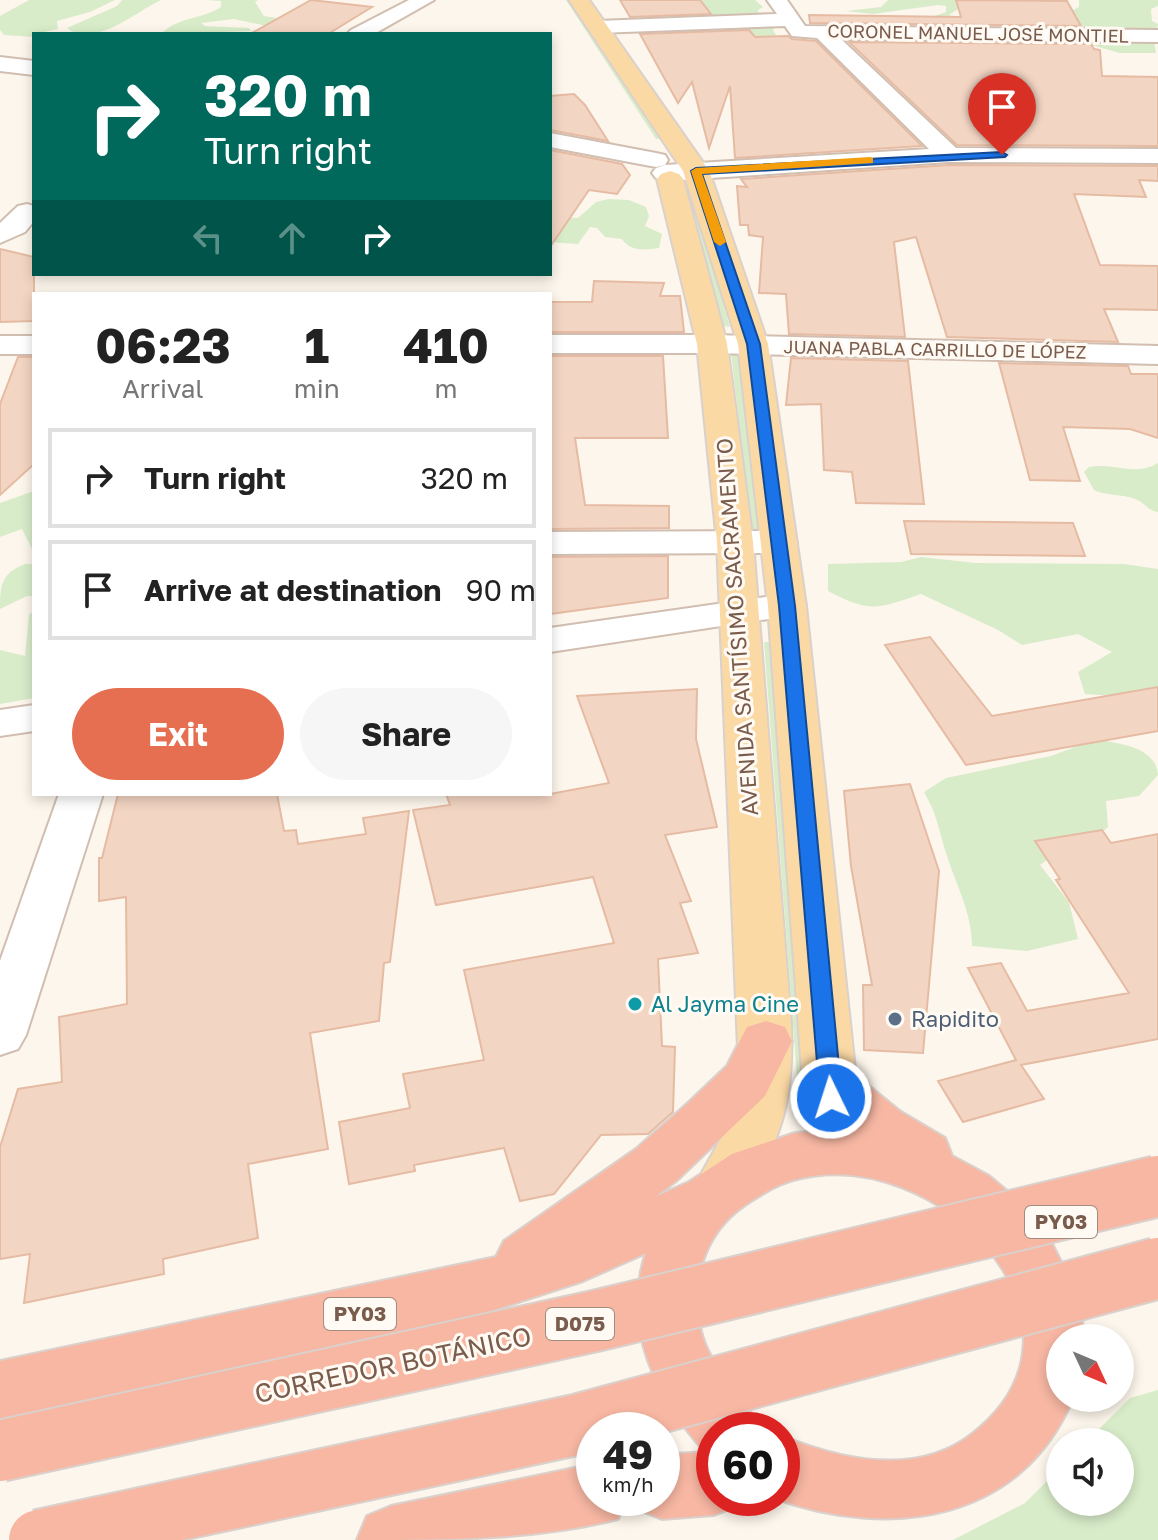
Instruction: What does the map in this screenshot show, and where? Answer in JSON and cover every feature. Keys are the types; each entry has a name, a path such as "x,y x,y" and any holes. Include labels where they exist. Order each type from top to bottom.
{"highway":[{"path":"488,1286 656,1165 746,1081 766,1041"},
{"path":"830,1085 941,1171"},
{"name":"PY03","path":"0,1390 488,1286 562,1263 716,1193 761,1164 807,1152 854,1151 941,1171 1080,1232 1158,1211"},
{"name":"PY03","path":"941,1171 989,1208 1021,1243 1043,1284 1053,1324"},
{"name":"CORREDOR BOTÁNICO","path":"0,1451 595,1321 1158,1186"},
{"name":"PY03","path":"712,1412 698,1397 672,1344 666,1290 679,1241 716,1193"},
{"name":"PY03","path":"1079,1324 1087,1284 1100,1258 1158,1242"},
{"path":"39,1540 580,1424 1158,1268"},
{"name":"PY03","path":"800,1477 854,1491 910,1492 962,1478 1004,1452 1035,1415 1046,1390"},
{"path":"391,1540 576,1500"}],"main road":[{"path":"555,0 597,67"},
{"name":"AVENIDA SANTÍSIMO SACRAMENTO","path":"579,0 696,171 754,345 779,542 763,609 766,1093 759,1122 716,1193"},
{"name":"AVENIDA SANTÍSIMO SACRAMENTO","path":"639,133 673,184 712,344 735,542 763,609 831,1098 838,1116 847,1126 941,1171"}],"street":[{"path":"362,32 424,0"},
{"path":"777,0 803,28 949,155"},
{"name":"CORONEL MANUEL JOSÉ MONTIEL","path":"598,27 1158,36"},
{"path":"0,64 32,68"},
{"path":"552,140 696,171 949,155 1158,156"},
{"path":"0,209 31,210"},
{"path":"0,217 31,210"},
{"path":"0,235 15,226 31,210"},
{"name":"JUANA PABLA CARRILLO DE LÓPEZ","path":"552,344 712,344 1158,355"},
{"path":"0,345 32,345"},
{"path":"552,543 779,542"},
{"path":"552,640 763,609"},
{"path":"0,723 32,718"},
{"path":"0,1035 80,796"}],"green space":[{"path":"29,0 115,0 90,12 57,21 58,29 32,32 32,37 4,35 0,30 0,16"},
{"path":"122,0 161,0 102,32 76,32 67,28 117,6"},
{"path":"207,0 258,0 255,2 264,16 283,19 267,26 234,19 201,23 205,26 249,28 251,31 163,32 175,24 221,7 221,1"},
{"path":"566,0 572,0 662,139 656,139"},
{"path":"698,0 755,0 763,7 758,10 760,19 775,27 776,35 768,40 705,24 656,26 685,12"},
{"path":"888,0 962,0 966,4 949,15 960,19 958,23 978,28 934,27 936,23 932,17 946,12 946,6 873,14 846,11 881,7"},
{"path":"1079,0 1158,0 1158,6 1151,9 1152,21 1158,24 1154,41 1156,53 1120,53 1077,41 1017,44 1013,38 1028,25 1079,7"},
{"path":"681,182 688,182 730,327 723,326"},
{"path":"629,200 646,207 649,216 645,226 662,234 659,248 634,248 622,239 605,237 597,228 590,227 578,244 552,242 552,216 578,218 596,202"},
{"path":"731,352 738,352 762,529 757,531 751,529"},
{"path":"1158,463 1158,512 1136,499 1094,490 1084,472 1089,467 1141,469"},
{"path":"32,492 32,549 22,529 0,537 0,503"},
{"path":"921,557 976,563 1124,564 1158,569 1158,690 1115,696 1085,694 1078,672 1112,652 1078,634 1022,645 998,630 921,594 894,603 864,606 828,591 828,564 901,562"},
{"path":"32,564 32,596 0,609 4,581 17,568"},
{"path":"32,612 32,698 0,704 0,650 25,656 29,615"},
{"path":"764,642 772,642 807,1096 798,1090"},
{"path":"1096,739 1143,752 1156,765 1158,775 1139,796 1106,801 1108,827 1090,843 1060,851 1040,865 1069,902 1078,939 1027,951 972,946 967,911 924,792 946,778 1051,756"},
{"path":"1158,1390 1158,1540 953,1540 1025,1503 1046,1482 1046,1516 1134,1516 1134,1428 1100,1428 1116,1412 1134,1412 1134,1397"}],"building":[{"path":"311,0 372,7 331,32 254,32"},
{"path":"620,0 700,0 711,14 630,17"},
{"path":"956,0 1067,1 1081,26 810,23 809,15 961,17"},
{"path":"749,30 755,37 788,36 816,41 922,146 735,158 730,86 709,148 692,82 678,103 640,34"},
{"path":"849,42 1091,44 1094,49 1100,50 1102,76 1158,77 1158,146 957,145"},
{"path":"574,94 585,105 608,141 552,130 552,96"},
{"path":"552,150 622,164 630,175 617,194 589,190 552,244"},
{"path":"949,165 1158,166 1158,181 1139,180 1146,197 1074,194 1100,265 1158,266 1158,310 1104,309 1118,342 947,337 916,237 894,242 905,337 789,334 786,294 759,293 763,237 749,235 748,225 740,225 737,186 747,187 741,179"},
{"path":"0,249 32,257 34,292 32,321 0,322"},
{"path":"594,281 664,283 660,296 680,296 684,332 552,332 552,302 592,302"},
{"path":"552,356 663,356 668,438 575,438 585,505 669,506 669,528 552,529"},
{"path":"18,357 32,357 32,466 0,495 0,404"},
{"path":"791,358 908,361 924,504 856,503 852,472 824,470 821,404 786,405"},
{"path":"999,363 1128,366 1131,374 1158,374 1158,438 1130,429 1063,427 1080,481 1030,480"},
{"path":"904,521 1073,523 1085,556 911,554"},
{"path":"668,556 668,598 552,614 552,557"},
{"path":"930,637 992,716 1158,687 1158,731 966,765 885,645"},
{"path":"697,689 696,739 717,827 665,835 691,901 680,903 698,953 658,959 662,1046 675,1047 673,1112 648,1134 601,1135 554,1194 520,1201 504,1148 414,1165 415,1171 349,1184 339,1122 410,1108 403,1074 484,1060 464,970 614,943 593,877 436,905 413,810 450,805 447,796 552,796 609,783 577,696"},
{"path":"910,784 939,871 923,1053 864,1050 863,985 872,985 851,866 844,791"},
{"path":"118,796 277,796 284,831 296,830 298,844 366,834 363,818 409,811 390,962 384,963 379,1021 310,1033 328,1149 248,1164 258,1238 163,1259 164,1274 24,1303 30,1254 0,1259 0,1147 18,1089 62,1082 59,1017 127,1004 126,897 99,901 99,858 102,858"},
{"path":"1102,830 1111,843 1158,834 1158,1039 1021,1065 1044,1099 963,1122 938,1081 1016,1060 968,968 1001,963 1027,1011 1129,993 1056,880 1060,879 1035,841"}],"slow traffic":[{"path":"720,242 696,171 870,161"}],"place":[{"name":"Al Jayma Cine","path":"635,1004"},
{"name":"Rapidito","path":"895,1019"}],"route":[{"path":"831,1098 787,606 753,344 696,171 949,155 1002,155"}]}
